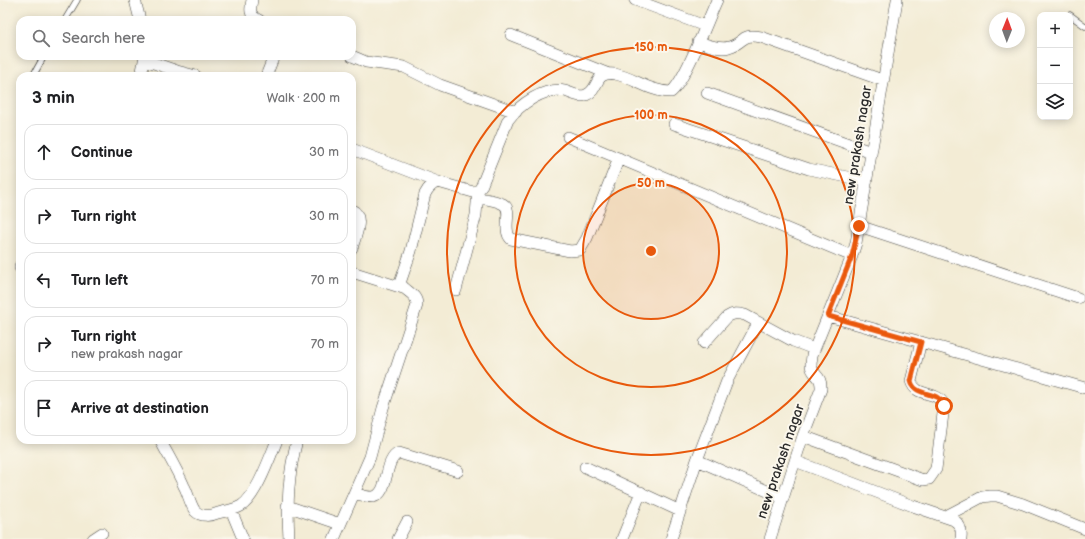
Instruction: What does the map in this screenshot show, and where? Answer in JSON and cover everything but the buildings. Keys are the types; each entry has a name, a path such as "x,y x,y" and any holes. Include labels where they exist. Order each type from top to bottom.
{"street":[{"path":"135,0 139,16"},
{"path":"252,0 250,9 253,16"},
{"path":"635,0 705,26"},
{"path":"511,35 608,74 623,76 657,90 671,92 678,85 717,0"},
{"name":"new prakash nagar","path":"770,539 803,436 821,389 819,376 812,370 811,365 814,349 852,256 859,226 882,80 897,0"},
{"path":"698,42 719,48 728,48 736,45 744,38 751,35 761,37 882,80"},
{"path":"356,58 366,62 404,67 446,87 516,112"},
{"path":"142,72 145,60"},
{"path":"150,60 181,72"},
{"path":"268,72 272,60"},
{"path":"456,290 471,237 476,215 478,194 508,120 527,102 548,91 555,90 584,96 593,89 598,79 602,75 608,74"},
{"path":"707,93 871,152"},
{"path":"674,124 809,170 866,181"},
{"path":"568,137 852,256"},
{"path":"356,151 438,182 473,192 504,204 508,214 506,229 511,239 570,251 580,250 587,238 619,158"},
{"path":"403,288 400,282 401,277 410,251 425,194 433,183 438,182"},
{"path":"356,212 359,221 356,233"},
{"path":"859,226 1078,298"},
{"path":"334,539 370,457 383,408 417,305 417,299 414,295 403,288 356,273"},
{"path":"704,343 731,314 738,313 745,315 793,341 814,349"},
{"path":"828,316 1085,388"},
{"path":"671,539 697,460 727,381 758,323"},
{"path":"803,436 923,480 929,479 937,465 944,406 942,401 938,398 916,390 913,387 911,381 921,342"},
{"path":"162,444 185,486 194,510 199,514 205,515 231,510 242,506 249,499 256,489 275,444"},
{"path":"289,539 287,506 288,484 295,444"},
{"path":"355,494 375,496 380,494 391,460 394,455 399,453 458,472"},
{"path":"697,460 783,498"},
{"path":"795,461 914,506 946,516 959,524 962,534 961,539"},
{"path":"585,467 680,511"},
{"path":"622,539 641,492"},
{"path":"946,516 982,497 990,496 1023,504 1085,529"},
{"path":"287,506 340,524"},
{"path":"231,510 243,539"},
{"path":"398,539 407,522"}],"lane":[{"path":"66,16 76,0"},
{"path":"1073,17 1085,26"},
{"path":"35,72 42,60"}],"route":[{"path":"859,226 852,256 828,316 921,342 911,381 913,387 916,390 938,398 942,401 944,406"}]}
